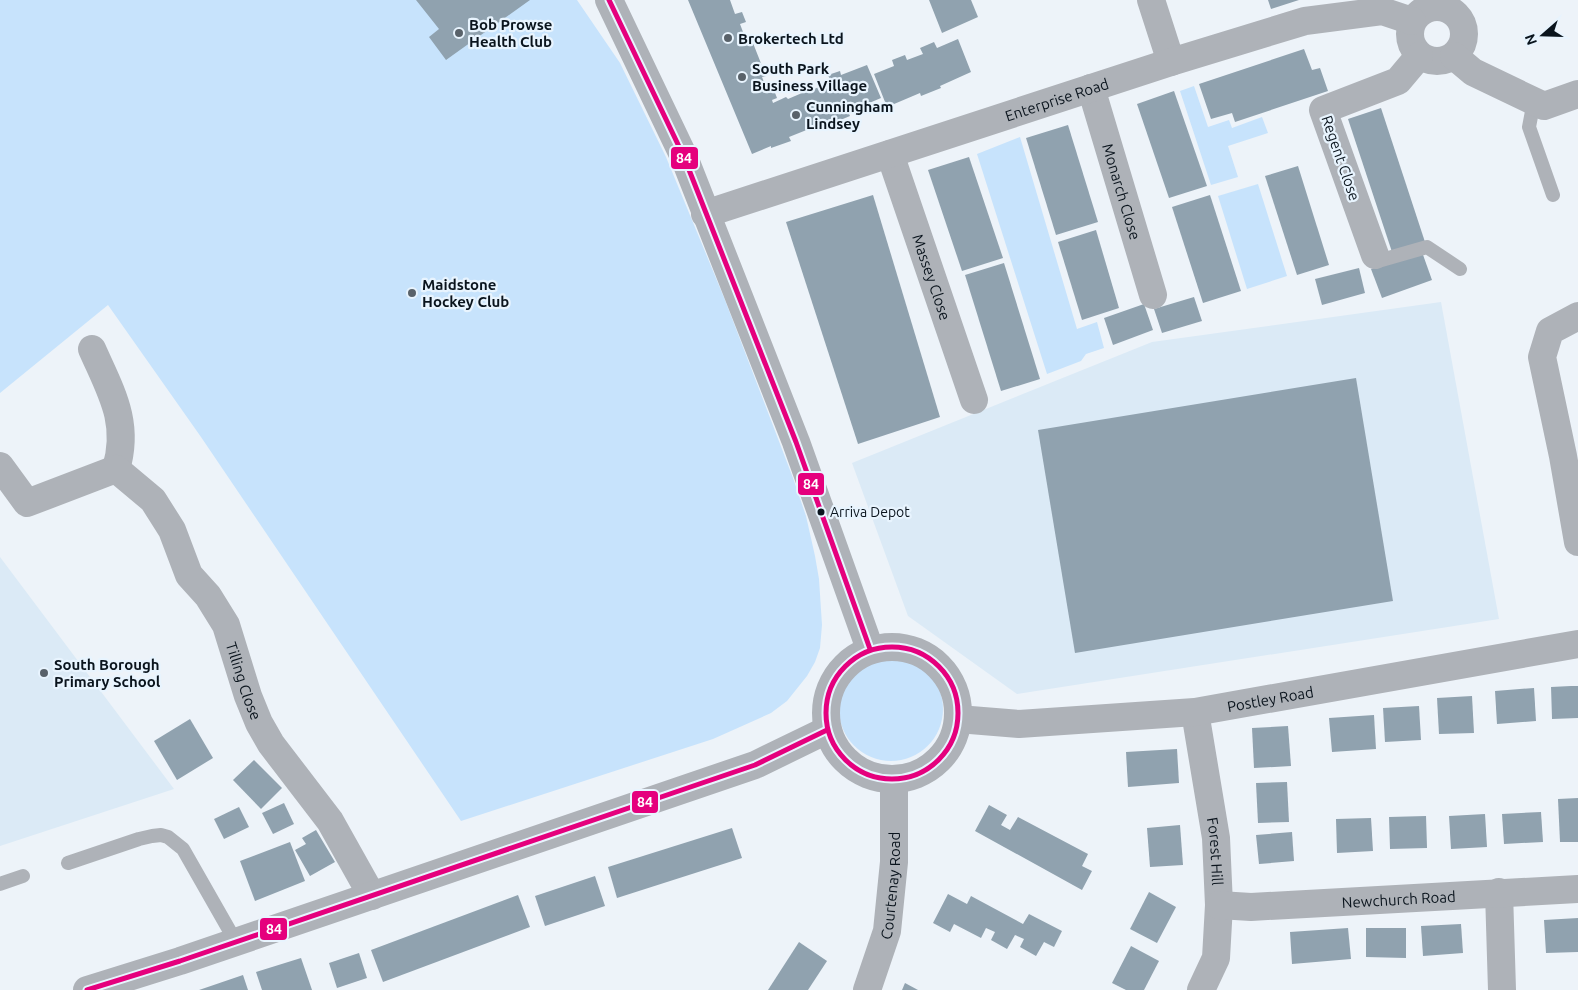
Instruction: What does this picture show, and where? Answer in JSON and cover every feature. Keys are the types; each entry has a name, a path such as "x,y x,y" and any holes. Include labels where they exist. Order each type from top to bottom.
{"street":[{"path":"610,0 684,157 796,442 870,649"},
{"path":"1151,0 1171,62"},
{"path":"1452,5 1463,26 1464,38 1460,49 1454,56 1442,62 1431,61 1420,56 1413,49 1410,36 1412,21 1419,12 1430,7 1452,5"},
{"name":"Enterprise Road","path":"705,214 1305,20 1382,11 1412,21"},
{"name":"Regent Close","path":"1375,255 1324,110 1398,81 1420,56"},
{"path":"1454,56 1473,72 1544,106 1578,94"},
{"name":"Monarch Close","path":"1091,88 1153,295"},
{"name":"Massey Close","path":"890,154 974,400"},
{"path":"1578,316 1550,331 1542,357 1563,456 1578,542"},
{"path":"0,466 27,503 116,469 121,452 122,430 114,398 92,349"},
{"name":"Tilling Close","path":"116,469 153,500 172,530 189,575 208,596 226,625 248,696 259,722 272,744 330,821 372,896"},
{"name":"Postley Road","path":"958,720 1019,724 1195,712 1578,644"},
{"path":"909,648 935,662 953,685 958,720 955,733 946,752 919,774 894,780 861,772 840,755 827,730 826,703 837,674 870,649 909,648"},
{"name":"Forest Hill","path":"1195,712 1216,838 1219,905 1216,958 1201,990"},
{"path":"87,990 372,896 755,764 827,730"},
{"name":"Courtenay Road","path":"867,990 887,931 894,862 894,780"},
{"name":"Newchurch Road","path":"1219,905 1252,907 1578,889"},
{"path":"1498,892 1502,990"}],"lane":[{"path":"1534,101 1529,127 1553,195"},
{"path":"1375,255 1378,261 1427,247 1460,270"},
{"path":"68,863 139,839 161,835 168,837 183,849 236,942"},
{"path":"0,884 23,876"}],"shaded area":[{"path":"0,0 577,0 620,63 666,157 725,300 806,516 819,579 822,625 820,648 807,676 787,701 771,713 713,739 461,821 201,437 108,305 0,393"},
{"path":"1194,86 1208,127 1229,120 1232,128 1262,117 1268,133 1228,146 1238,177 1211,185 1180,91"},
{"path":"1020,137 1077,329 1097,322 1104,348 1086,354 1081,361 1047,374 977,154"},
{"path":"1258,184 1287,276 1247,289 1218,196"},
{"path":"1441,302 1499,619 1017,694 908,616 852,463 1152,342"},
{"name":"South Borough Primary School","path":"0,557 174,789 0,846"},
{"path":"891,657 911,661 928,672 939,689 943,709 939,729 928,746 911,757 891,761 871,757 854,746 843,729 839,709 843,689 854,672 871,661"}],"building":[{"name":"Bob Prowse Health Club","path":"416,0 530,0 446,60 429,37 439,29"},
{"name":"South Park Business Village","path":"688,0 730,0 735,14 742,12 746,22 740,24 746,40 751,38 766,76 762,77 766,87 772,85 777,98 772,100 773,103 802,93 801,88 812,83 814,89 831,82 828,75 840,71 841,75 867,65 881,98 848,112 850,116 826,126 824,123 789,137 791,141 771,148 771,146 752,154"},
{"path":"929,0 971,0 978,17 942,33"},
{"path":"1268,0 1299,0 1271,9"},
{"path":"958,39 971,72 940,86 941,88 921,96 920,93 887,107 874,74 894,66 892,60 905,55 907,60 923,54 920,48 934,42 937,48"},
{"path":"1304,49 1312,70 1320,68 1328,91 1235,122 1232,113 1211,119 1199,84"},
{"path":"1174,91 1207,186 1169,198 1137,104"},
{"path":"1381,108 1425,242 1392,252 1348,119"},
{"path":"1068,125 1098,222 1056,235 1026,138"},
{"path":"969,157 1003,258 962,271 928,170"},
{"path":"1298,166 1329,265 1297,275 1265,176"},
{"path":"873,195 940,417 858,444 786,222"},
{"path":"1210,195 1241,291 1203,303 1172,207"},
{"path":"1096,230 1119,308 1082,320 1058,242"},
{"path":"1422,252 1432,280 1382,298 1371,269"},
{"path":"1004,263 1040,379 1001,391 965,275"},
{"path":"1359,268 1365,293 1322,305 1315,279"},
{"path":"1194,297 1202,321 1162,333 1154,309"},
{"path":"1144,304 1153,330 1113,345 1104,318"},
{"path":"1356,378 1393,601 1075,653 1038,430"},
{"path":"1578,686 1578,718 1552,719 1551,687"},
{"path":"1534,688 1536,721 1497,724 1495,691"},
{"path":"1472,696 1474,733 1439,734 1437,698"},
{"path":"1419,706 1421,740 1385,742 1383,708"},
{"path":"1374,715 1376,749 1332,752 1329,718"},
{"path":"190,719 213,758 177,780 154,741"},
{"path":"1288,726 1291,766 1254,768 1252,728"},
{"path":"1177,749 1179,783 1128,787 1126,752"},
{"path":"254,760 282,788 261,809 233,780"},
{"path":"1287,782 1289,822 1258,823 1256,783"},
{"path":"1578,798 1578,842 1560,842 1558,799"},
{"path":"284,803 294,824 273,834 262,813"},
{"path":"989,805 1007,815 1001,825 1010,830 1018,817 1088,854 1082,866 1092,871 1082,890 975,831"},
{"path":"239,807 249,827 224,839 214,819"},
{"path":"1541,812 1543,842 1504,844 1502,814"},
{"path":"1485,814 1487,847 1451,849 1449,816"},
{"path":"1426,816 1427,848 1390,849 1389,817"},
{"path":"1371,818 1373,851 1337,853 1336,819"},
{"path":"1180,825 1183,865 1150,867 1147,828"},
{"path":"732,828 742,858 617,898 608,867"},
{"path":"316,830 335,862 310,876 295,850 306,844 302,838"},
{"path":"1292,832 1294,861 1259,864 1256,835"},
{"path":"290,842 305,881 255,901 240,861"},
{"path":"595,876 605,906 545,926 535,896"},
{"path":"1149,892 1176,907 1157,943 1130,929"},
{"path":"948,894 967,904 971,896 1023,924 1029,914 1062,931 1054,947 1044,942 1036,956 1020,947 1024,939 1015,935 1007,949 991,940 995,932 986,928 981,938 954,924 950,932 933,923"},
{"path":"518,895 530,927 383,982 371,950"},
{"path":"1578,918 1578,952 1546,953 1544,920"},
{"path":"1461,924 1463,953 1423,956 1421,926"},
{"path":"1348,928 1351,959 1292,964 1290,932"},
{"path":"1366,928 1406,928 1406,958 1366,957"},
{"path":"799,942 827,961 808,990 768,990"},
{"path":"1131,946 1159,961 1144,990 1126,990 1112,983"},
{"path":"359,953 367,978 337,988 329,963"},
{"path":"301,958 312,990 262,990 256,972"},
{"path":"243,975 248,990 199,990"},
{"path":"905,983 918,990 902,990"}],"transit line":[{"name":"84","path":"609,0 684,157 796,442 870,649"},
{"name":"84","path":"892,647 917,652 928,658 938,667 947,677 953,688 958,713 953,738 947,749 938,759 928,768 917,774 892,779 867,774 856,768 846,759 837,749 831,738 826,713 831,688 837,677 846,667 856,658 867,652 892,647"},
{"name":"84","path":"87,990 180,961 755,765 827,730"}],"place":[{"name":"Bob Prowse Health Club","path":"459,33"},
{"name":"Brokertech Ltd","path":"728,38"},
{"name":"South Park Business Village","path":"742,77"},
{"name":"Cunningham Lindsey","path":"796,115"},
{"name":"Maidstone Hockey Club","path":"412,293"},
{"name":"Arriva Depot","path":"821,512"},
{"name":"South Borough Primary School","path":"44,673"}]}
